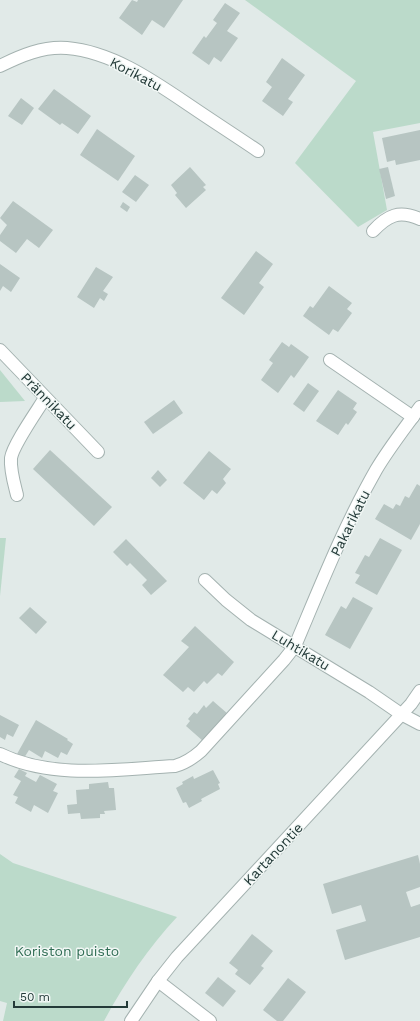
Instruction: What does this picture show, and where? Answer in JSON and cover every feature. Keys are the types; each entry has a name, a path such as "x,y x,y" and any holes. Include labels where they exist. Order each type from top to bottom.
{"street":[{"name":"Korikatu","path":"0,66 40,50 66,48 87,52 102,57 151,79 258,151"},
{"path":"373,232 384,221 395,215 409,215 420,219"},
{"name":"Prännikatu","path":"0,350 98,452"},
{"path":"330,360 416,412"},
{"path":"17,495 12,475 12,456 15,447 45,398"},
{"name":"Pakarikatu","path":"0,754 24,763 64,770 91,771 175,766 185,763 201,751 295,646 349,521 377,468 416,412"},
{"name":"Luhtikatu","path":"206,580 226,600 251,620 369,692 401,714 420,724"},
{"name":"Kartanontie","path":"131,1021 158,981 411,704 420,691"},
{"path":"158,981 210,1021"}],"green space":[{"path":"245,0 420,0 420,123 373,132 387,210 358,227 295,163 356,81"},
{"path":"0,370 25,401 0,402"},
{"path":"0,538 6,538 0,596"},
{"name":"Koriston puisto","path":"0,854 13,863 177,917 156,941 137,967 104,1021 3,1021 7,1003 0,1001"}],"building":[{"path":"132,0 137,2 138,0 183,0 164,28 152,20 142,35 119,18"},
{"path":"225,3 240,13 227,31 238,38 221,62 214,57 209,65 192,53 204,36 206,38 217,23 213,20"},
{"path":"282,58 305,75 288,99 293,102 283,116 262,101 272,87 266,82"},
{"path":"54,89 91,116 78,134 62,123 60,125 38,109"},
{"path":"21,98 34,108 22,125 8,116"},
{"path":"97,129 135,156 118,181 80,155"},
{"path":"420,130 420,160 396,165 395,160 387,162 382,138"},
{"path":"190,167 206,185 203,187 206,190 186,208 175,195 177,193 171,185"},
{"path":"388,167 395,196 386,199 379,169"},
{"path":"135,175 149,185 136,202 122,192"},
{"path":"13,201 53,230 39,248 27,239 16,253 0,241 0,235 7,225 0,218"},
{"path":"123,202 130,207 127,212 120,207"},
{"path":"256,251 273,264 259,283 264,287 244,315 221,298"},
{"path":"0,264 20,278 11,292 3,286 0,291"},
{"path":"96,267 113,277 103,291 108,294 104,301 100,298 94,308 77,297"},
{"path":"329,286 352,303 347,309 352,313 338,332 333,329 329,335 303,316 310,306 313,308"},
{"path":"282,342 289,347 291,344 309,357 294,378 291,375 278,393 261,380 273,363 269,360"},
{"path":"308,383 319,391 304,412 293,404"},
{"path":"338,390 357,403 353,409 357,412 348,425 346,423 338,435 316,421"},
{"path":"174,400 183,413 153,434 144,422"},
{"path":"50,450 112,507 94,526 33,469"},
{"path":"209,451 231,469 223,479 226,483 217,494 212,490 204,500 183,483"},
{"path":"158,470 167,480 160,487 151,478"},
{"path":"417,484 420,486 420,524 411,540 375,519 384,504 393,509 396,504 400,506 405,496 409,498"},
{"path":"380,538 402,550 377,595 355,583 360,575 355,573 365,555 369,557"},
{"path":"126,539 167,581 151,595 142,585 147,580 130,563 127,566 113,552"},
{"path":"353,597 373,608 350,649 325,635 341,606 346,609"},
{"path":"30,607 47,622 36,634 19,618"},
{"path":"195,626 234,662 222,676 218,673 207,684 204,681 194,692 188,687 183,692 163,675 189,647 181,641"},
{"path":"213,701 228,714 203,741 186,726 190,721 188,719 194,712 197,714 204,705 206,708"},
{"path":"0,715 19,725 13,737 7,734 5,740 0,737"},
{"path":"36,720 68,739 67,740 73,744 67,755 61,752 58,758 45,751 42,758 29,750 24,758 17,754"},
{"path":"19,769 27,773 25,776 36,782 40,775 57,784 53,791 58,793 48,813 34,805 31,812 15,803 18,797 13,795 21,781 14,777"},
{"path":"213,770 220,783 218,784 220,789 201,799 202,801 189,808 186,802 183,803 176,788 183,784 182,782 193,776 194,779"},
{"path":"108,782 109,788 114,788 116,810 104,811 105,814 100,814 100,818 81,819 80,813 68,814 67,805 77,804 76,790 89,789 89,784"},
{"path":"418,855 420,864 420,887 406,892 411,907 420,904 420,937 345,960 336,930 366,921 361,905 332,914 323,884"},
{"path":"252,934 273,951 261,966 264,968 250,985 235,974 238,970 229,963"},
{"path":"218,977 236,991 223,1007 205,993"},
{"path":"288,978 306,992 283,1021 277,1021 263,1010"}]}
